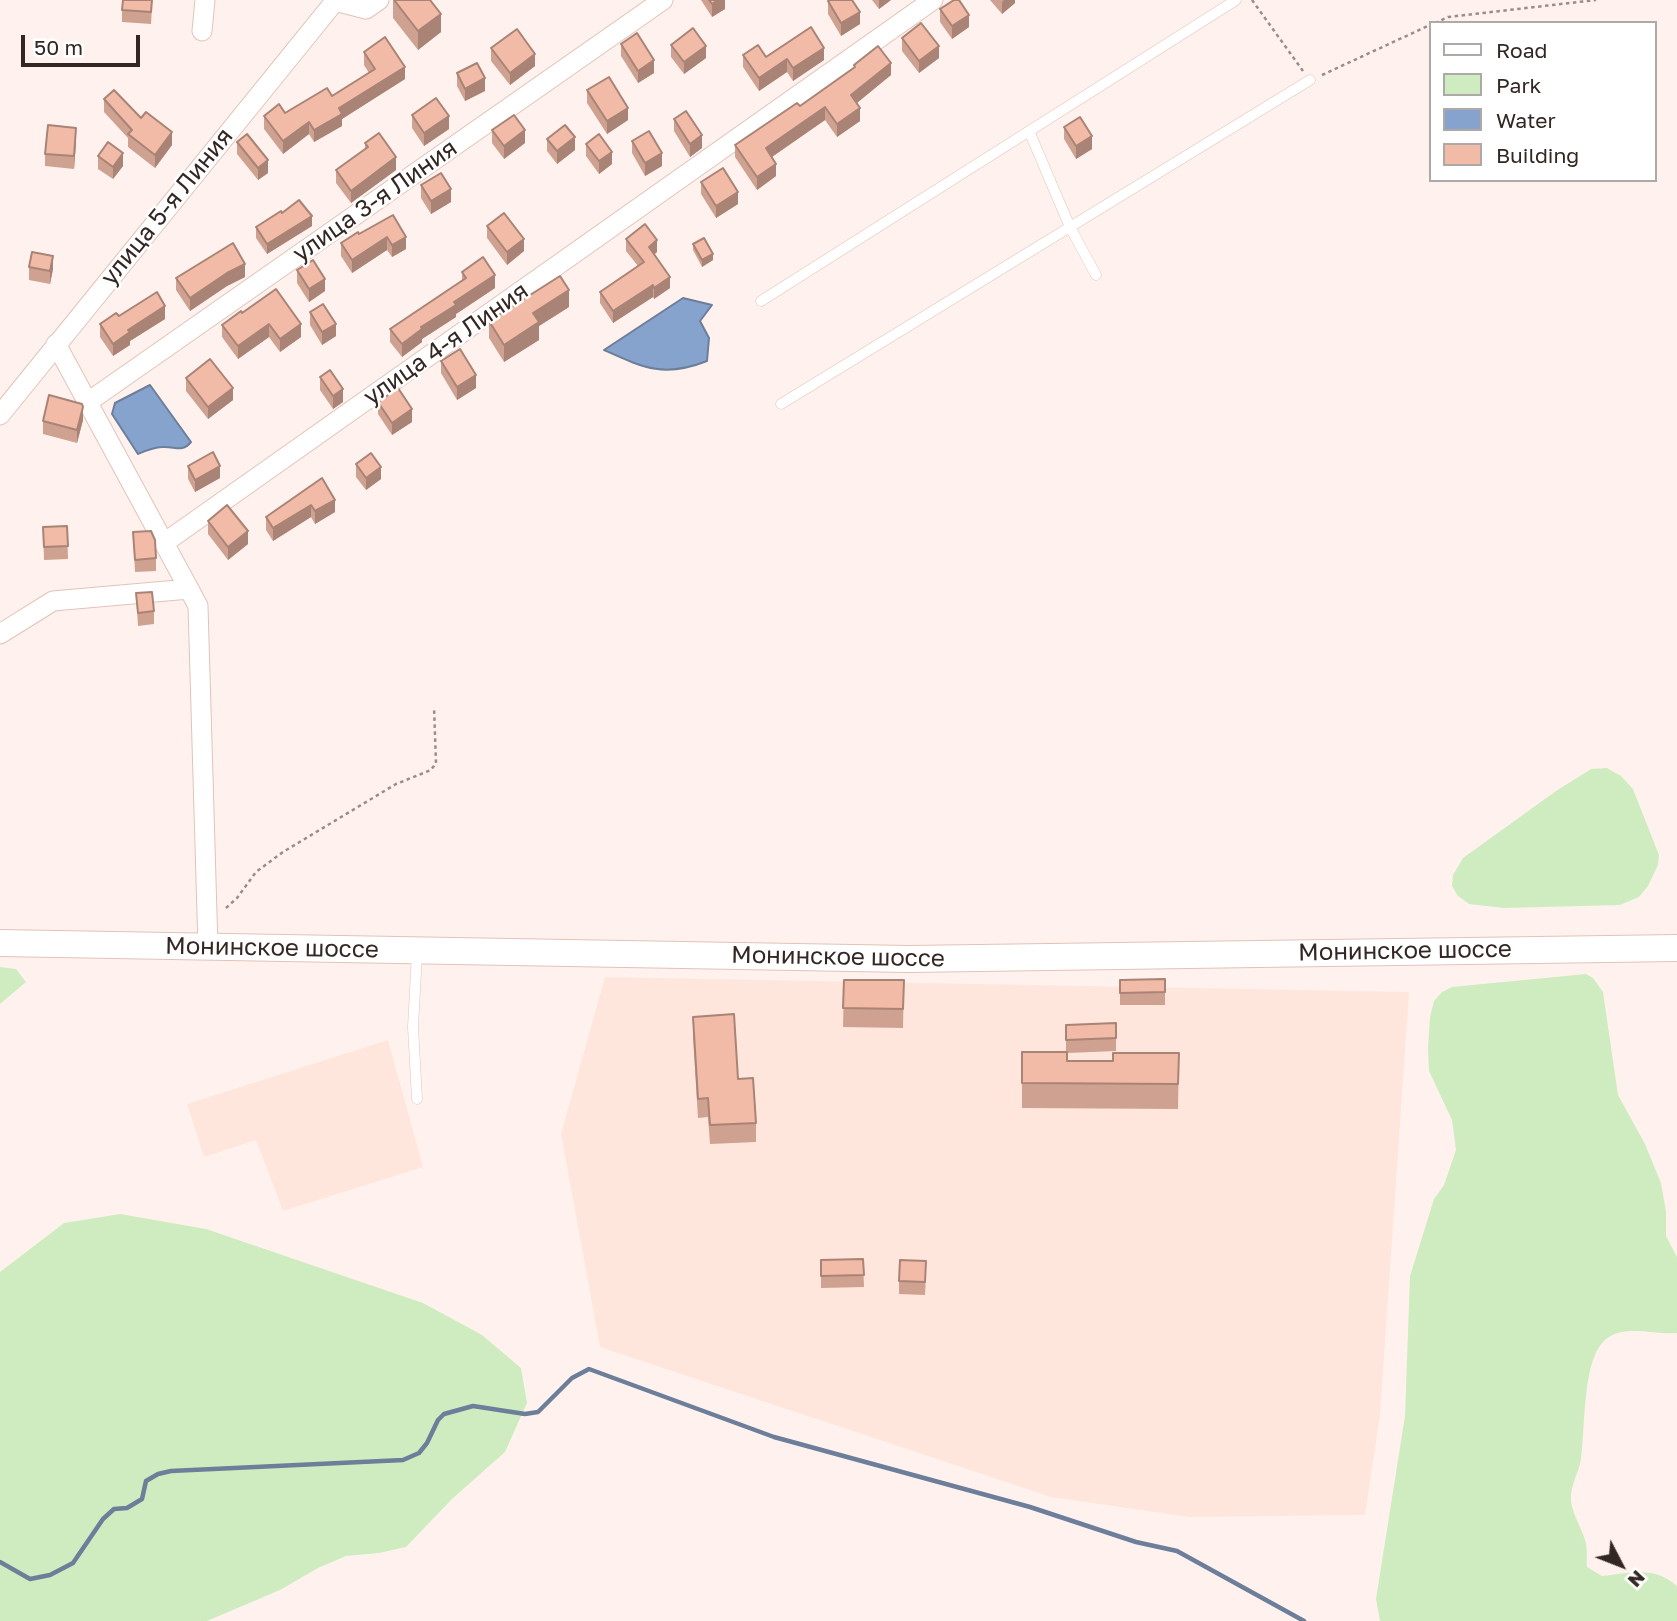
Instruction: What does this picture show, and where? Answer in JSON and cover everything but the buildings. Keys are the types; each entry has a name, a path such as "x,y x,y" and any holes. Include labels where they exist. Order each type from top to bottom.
{"main road":[{"name":"Монинское шоссе","path":"0,943 208,936 417,951 909,958 1677,947"}],"street":[{"path":"202,31 205,0"},
{"path":"336,1 366,9 379,0"},
{"name":"улица 3-я Линия","path":"88,402 663,0"},
{"name":"улица 4-я Линия","path":"164,543 933,0"},
{"name":"улица 5-я Линия","path":"0,415 336,1"},
{"path":"56,344 198,606 208,936"},
{"path":"0,634 53,601 189,589"}],"lane":[{"path":"761,301 1236,0"},
{"path":"781,404 1310,80"},
{"path":"1029,131 1070,227 1096,275"},
{"path":"416,1099 413,1027 417,951"}],"path":[{"path":"1252,0 1310,80 1428,26"},
{"path":"1439,21 1448,17 1596,0"},
{"path":"208,936 257,872 283,852 396,784 431,770 436,763 434,707"}],"shaded area":[{"path":"605,977 1409,992 1380,1415 1365,1515 1189,1517 1051,1497 600,1347 561,1134"},
{"path":"388,1040 423,1167 283,1211 256,1140 204,1157 187,1104"}],"green space":[{"path":"1607,768 1621,776 1633,789 1659,855 1658,865 1648,886 1639,897 1620,905 1504,908 1469,904 1458,896 1452,886 1453,875 1463,858 1591,769"},
{"path":"0,967 16,969 26,982 0,1004"},
{"path":"1586,974 1593,978 1603,992 1618,1095 1645,1144 1661,1183 1666,1212 1666,1236 1677,1257 1677,1333 1616,1333 1600,1346 1589,1375 1581,1459 1571,1500 1586,1543 1587,1567 1602,1576 1641,1572 1668,1579 1677,1586 1677,1621 1380,1621 1376,1599 1405,1416 1410,1276 1434,1199 1444,1185 1456,1150 1452,1120 1429,1071 1430,1017 1434,1001 1442,992 1452,987"},
{"path":"120,1214 206,1229 423,1303 482,1335 521,1368 527,1403 505,1452 452,1499 406,1547 346,1556 318,1568 280,1590 207,1621 0,1621 0,1272 64,1223"}],"water":[{"path":"683,298 712,305 700,321 709,338 707,361 678,369 654,369 604,350"},
{"path":"150,385 191,442 184,447 159,447 138,454 112,414 115,403"}],"waterway":[{"path":"0,1562 30,1579 50,1575 73,1563 103,1519 114,1509 127,1508 142,1499 146,1481 158,1474 171,1471 403,1460 419,1453 444,1414 473,1406 525,1414 538,1412 572,1378 589,1369 774,1437 1030,1507 1136,1542 1177,1551 1304,1621"}]}
